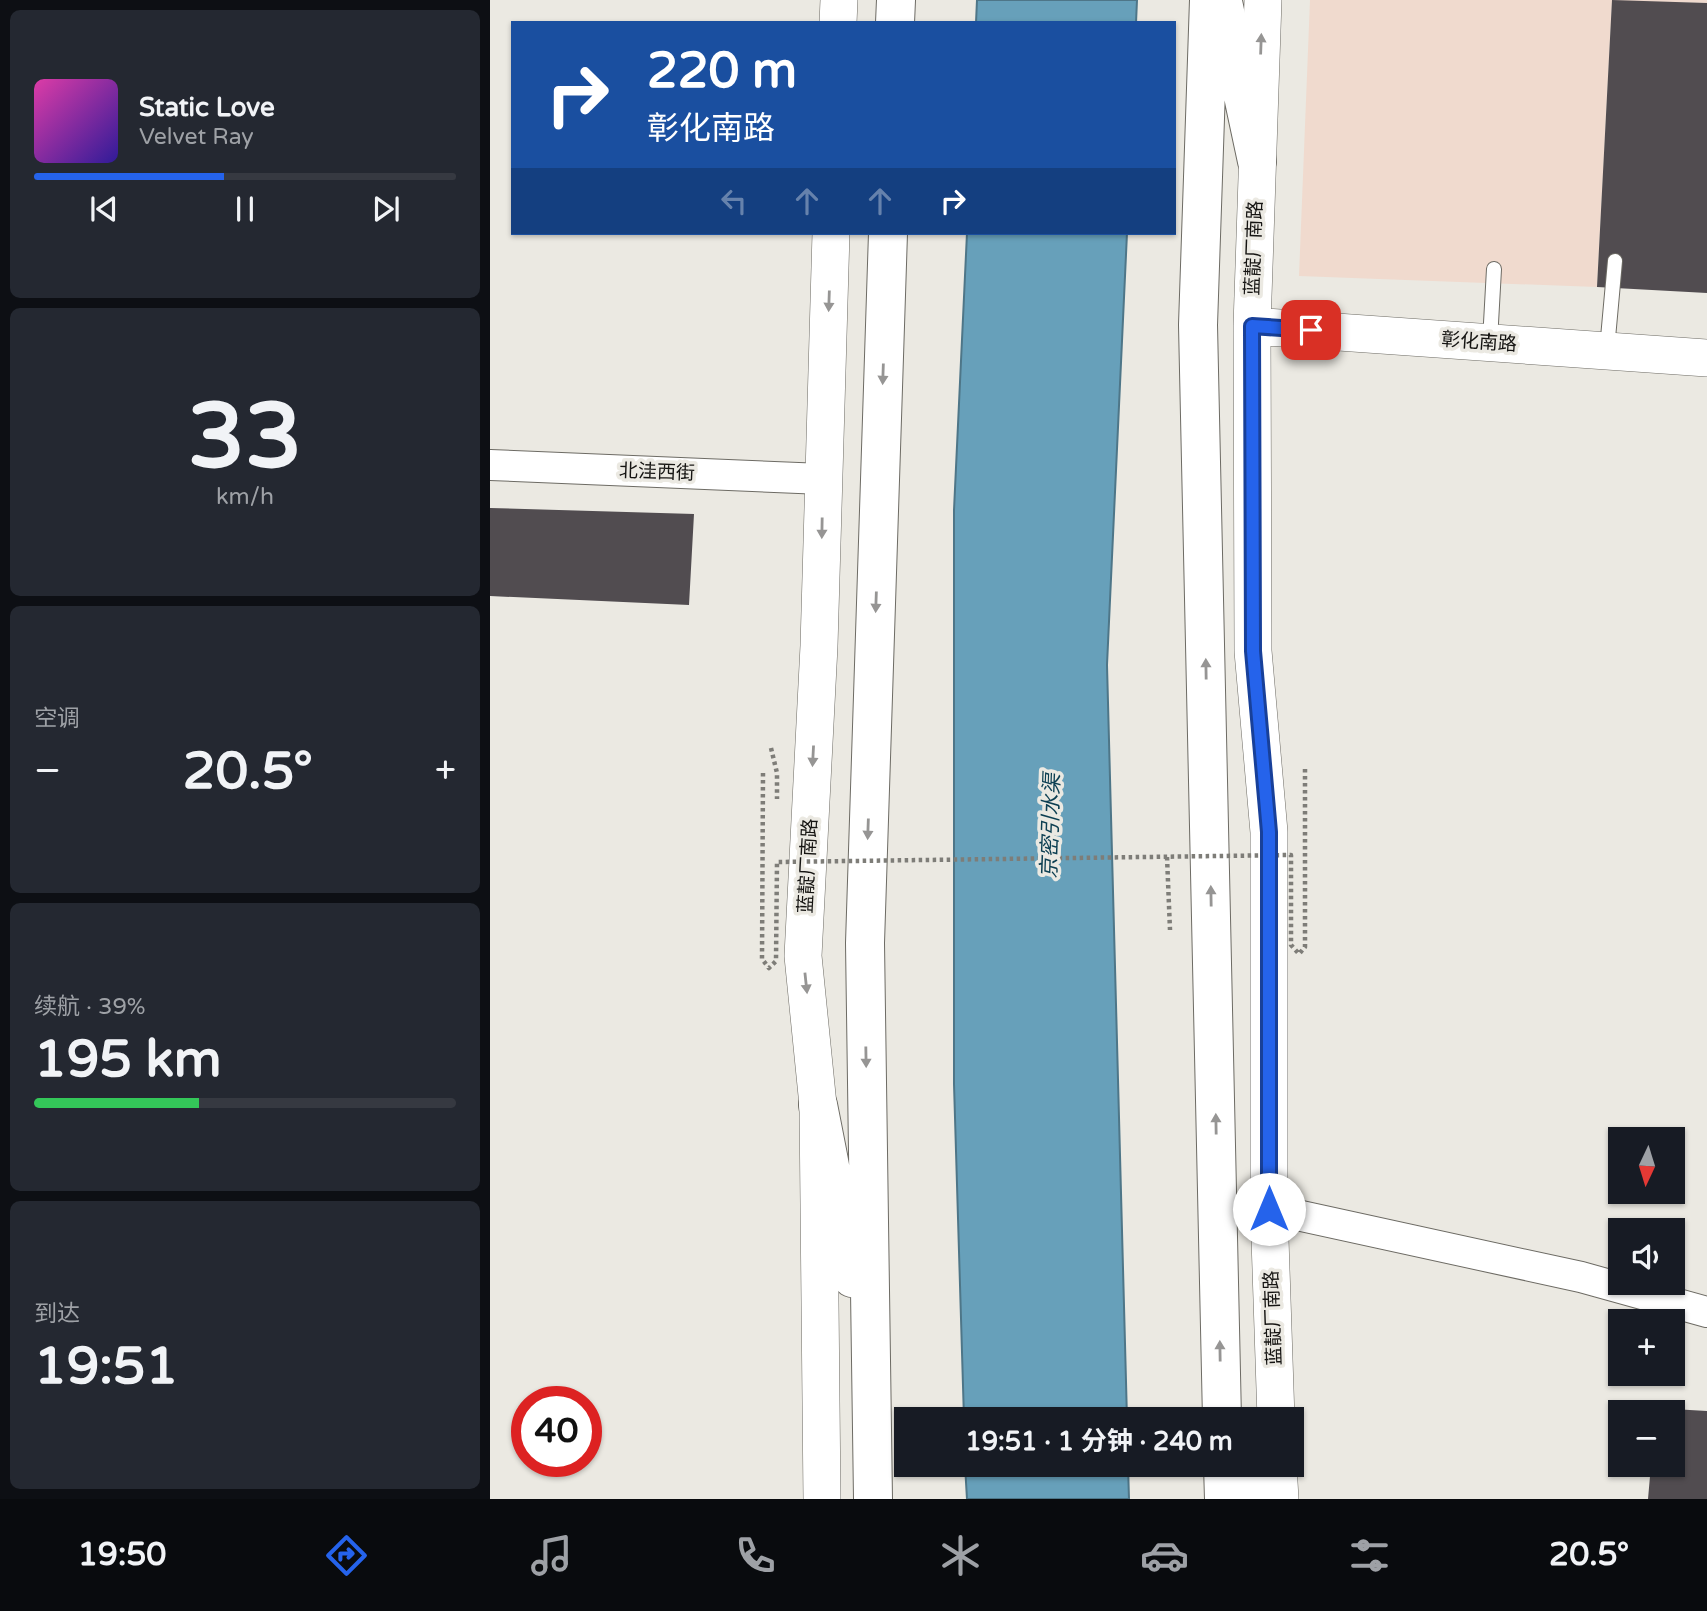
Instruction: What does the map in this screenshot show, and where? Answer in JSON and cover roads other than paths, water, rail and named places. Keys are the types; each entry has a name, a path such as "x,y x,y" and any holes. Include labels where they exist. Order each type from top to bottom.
{"highway":[{"path":"895,21 896,0"},
{"path":"1209,0 1198,325 1222,1407"},
{"path":"1222,0 1257,161"},
{"path":"873,1499 865,943 888,235"},
{"path":"818,1105 871,1372"},
{"path":"1223,1477 1224,1499"}],"street":[{"path":"838,21 839,0"},
{"name":"蓝靛厂南路","path":"1263,0 1252,326 1253,651 1269,832 1269,1209 1276,1407"},
{"name":"蓝靛厂南路","path":"822,1499 818,1105 803,956 819,646 831,235"},
{"name":"彰化南路","path":"1252,326 1707,358"},
{"name":"北洼西街","path":"490,465 823,479"},
{"path":"1269,1209 1581,1277 1707,1312"},
{"path":"1269,1407 1275,1383"},
{"path":"1247,1499 1252,1477"},
{"path":"1279,1477 1280,1499"}],"lane":[{"path":"1607,351 1615,261"},
{"path":"1489,343 1494,269"}],"water":[{"path":"977,0 1137,0 1136,21 976,21"},
{"name":"京密引水渠","path":"967,235 1127,235 1107,665 1127,1407 964,1407 954,1084 954,510"},
{"path":"966,1477 1128,1477 1129,1499 967,1499"}]}
